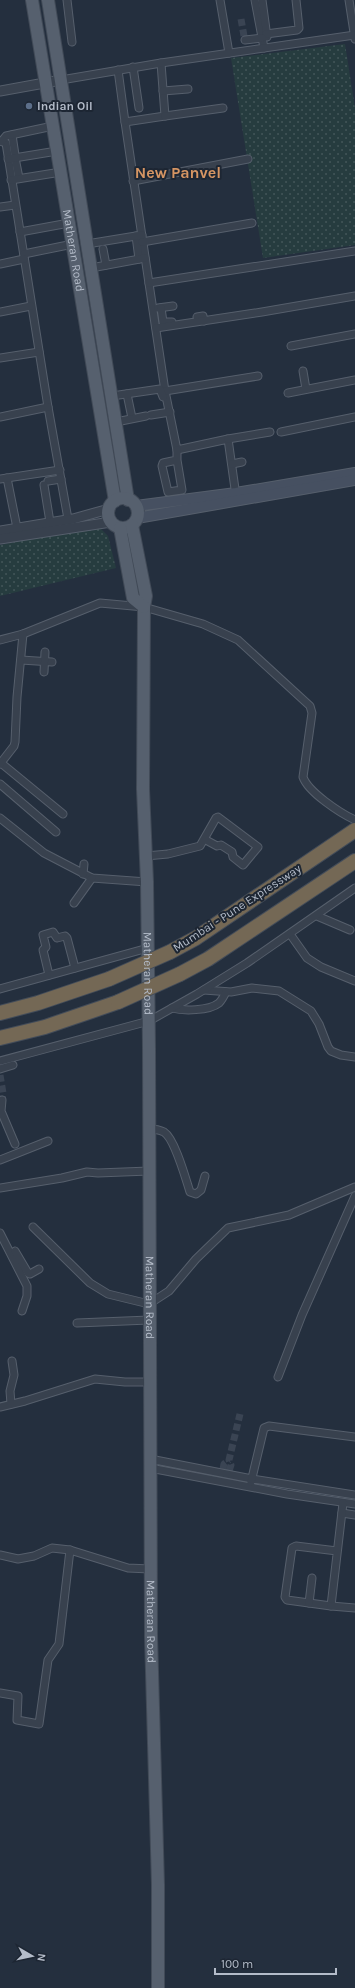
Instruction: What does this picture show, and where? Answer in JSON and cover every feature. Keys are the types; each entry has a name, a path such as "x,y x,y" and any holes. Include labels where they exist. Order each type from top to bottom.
{"highway":[{"name":"Mumbai - Pune Expressway","path":"0,1013 38,1003 109,979 170,952 196,938 355,830"},
{"path":"0,1038 45,1027 118,1002 180,974 208,959 355,861"}],"main road":[{"name":"Matheran Road","path":"32,0 73,244 112,505"},
{"name":"Matheran Road","path":"48,0 116,422 134,512 146,596 144,607 143,789 147,882 149,1020 150,1569 158,1885 158,1988"},
{"path":"236,497 355,473"},
{"path":"134,512 355,480"},
{"path":"134,512 122,499 112,505 109,515 115,525 133,598 144,607"},
{"path":"115,525 126,528 134,512"}],"street":[{"path":"67,0 72,42"},
{"path":"220,0 229,53"},
{"path":"255,0 266,48"},
{"path":"262,0 264,36"},
{"path":"246,51 244,38 264,36 297,30 300,28 296,0"},
{"path":"0,91 160,63 355,36 348,0"},
{"path":"160,63 165,116"},
{"path":"133,68 139,108"},
{"path":"118,70 126,122 142,259 157,308 163,322 175,321"},
{"path":"163,91 188,89"},
{"path":"126,122 223,108"},
{"path":"12,157 6,143 1,141 6,136 53,126"},
{"path":"12,135 15,205 68,519"},
{"path":"12,157 57,149"},
{"path":"133,181 248,159"},
{"path":"15,179 61,172"},
{"path":"0,207 15,205"},
{"path":"20,232 69,223"},
{"path":"87,244 252,223"},
{"path":"0,264 73,244"},
{"path":"103,248 106,265"},
{"path":"150,283 355,251"},
{"path":"91,268 142,259"},
{"path":"156,328 355,296"},
{"path":"0,312 31,306"},
{"path":"157,308 172,306"},
{"path":"157,308 156,328 168,412"},
{"path":"197,317 203,316 204,321"},
{"path":"291,346 355,334"},
{"path":"0,358 39,352"},
{"path":"303,370 306,389"},
{"path":"165,390 258,376"},
{"path":"288,393 355,380"},
{"path":"112,396 162,389 177,450 177,460 182,490 168,492 162,466 163,463 177,460"},
{"path":"127,394 132,418"},
{"path":"0,417 48,407"},
{"path":"116,422 168,412"},
{"path":"281,432 355,417"},
{"path":"177,450 270,432"},
{"path":"228,440 236,497"},
{"path":"232,464 242,462"},
{"path":"18,532 4,478 60,470"},
{"path":"50,522 46,483 61,479"},
{"path":"0,539 50,522 68,519 112,505"},
{"path":"0,531 18,532 115,525"},
{"path":"0,640 23,634 100,603 144,607 203,624 238,640 310,706 312,713 303,777 304,783 316,795 355,820"},
{"path":"23,634 16,697 15,742 14,746 0,764 63,814"},
{"path":"44,672 48,662 45,652"},
{"path":"21,660 48,662"},
{"path":"0,784 56,832"},
{"path":"146,856 168,854 200,846 204,839 218,817 258,847 243,866 233,857 232,852 222,845 217,846 204,839"},
{"path":"0,818 44,852 92,878 147,882"},
{"path":"83,874 84,864"},
{"path":"74,903 92,878"},
{"path":"0,1061 149,1020 204,990 317,916 355,888"},
{"path":"317,916 350,930"},
{"path":"49,975 43,950 46,947 43,935 52,932 57,938 65,936 67,938 75,968"},
{"path":"290,934 307,958 321,967 355,982"},
{"path":"0,989 148,948"},
{"path":"204,990 226,992 252,988 279,991 311,1011 319,1024 328,1047 332,1051 341,1055 355,1057"},
{"path":"172,1008 180,1010 200,1009 217,1005 221,1002 226,992"},
{"path":"0,1069 13,1065"},
{"path":"2,1100 1,1111 15,1144"},
{"path":"149,1129 164,1132 170,1138 186,1173 190,1192 196,1194 201,1190 205,1176"},
{"path":"0,1160 48,1141"},
{"path":"0,1188 62,1178 87,1172 149,1171"},
{"path":"33,1227 94,1286 108,1294 149,1304 169,1291 196,1259 228,1228 288,1215 355,1187"},
{"path":"278,1377 302,1315 355,1196"},
{"path":"0,1233 21,1267 27,1286 27,1296 22,1311"},
{"path":"9,1241 12,1252"},
{"path":"21,1267 30,1274 39,1269"},
{"path":"77,1323 149,1320"},
{"path":"11,1404 10,1391 14,1375 12,1362"},
{"path":"0,1407 95,1379 125,1382 149,1382"},
{"path":"250,1487 264,1428 269,1426 355,1437"},
{"path":"150,1464 226,1472 252,1479 355,1495"},
{"path":"150,1464 250,1487 355,1504"},
{"path":"331,1606 343,1503"},
{"path":"342,1513 355,1515"},
{"path":"337,1551 296,1546 292,1548 285,1597 287,1600 355,1608"},
{"path":"0,1555 18,1559 34,1556 52,1548 70,1550 128,1568 150,1569"},
{"path":"0,1693 18,1696 17,1720 39,1724 48,1660 59,1644 70,1550"},
{"path":"309,1603 312,1578"}],"green space":[{"path":"345,44 355,108 355,245 263,258 231,58"},
{"path":"99,527 108,536 116,568 0,596 0,545 64,532"}],"tunnel":[{"path":"241,19 244,36"},
{"path":"0,1075 3,1093 2,1100"},
{"path":"229,1471 231,1465 229,1460 240,1414"},
{"path":"223,1469 224,1464 229,1460"}],"place":[{"name":"Indian Oil","path":"29,106"}],"district":[{"name":"New Panvel","path":"178,172"}]}
